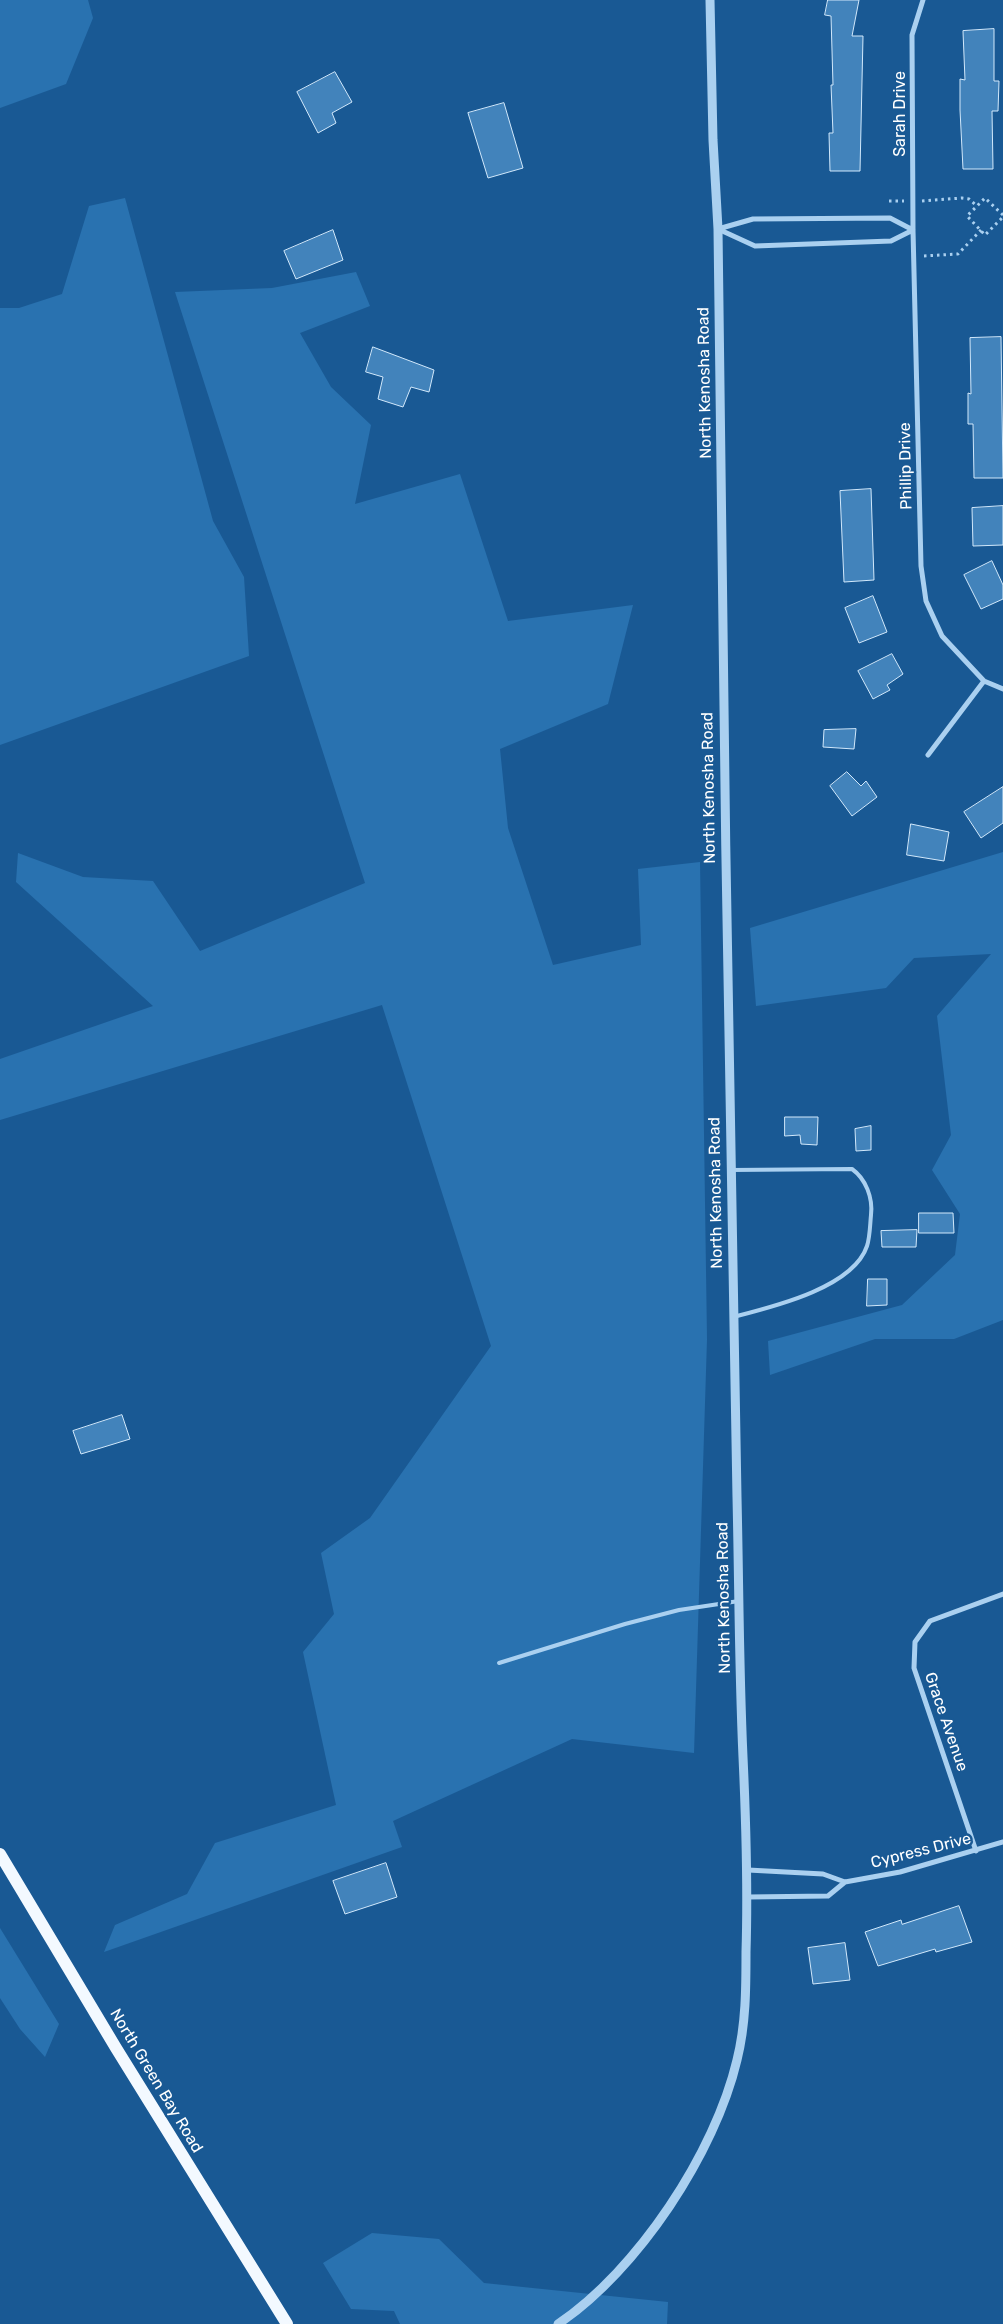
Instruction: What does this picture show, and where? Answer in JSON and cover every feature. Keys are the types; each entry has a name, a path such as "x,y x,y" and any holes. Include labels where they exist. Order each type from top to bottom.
{"main road":[{"name":"North Green Bay Road","path":"0,1854 116,2048 287,2324"}],"street":[{"name":"North Kenosha Road","path":"558,2324 600,2290 630,2258 662,2216 698,2161 726,2096 737,2061 745,2005 748,1870 740,1694 718,229 713,140 710,0"},
{"name":"Sarah Drive","path":"913,230 912,35 923,0"},
{"path":"718,229 753,219 890,218 913,230"},
{"path":"718,229 755,246 891,242 913,230"},
{"name":"Phillip Drive","path":"913,230 921,566 926,601 942,636 984,681 1003,688"},
{"path":"928,755 984,681"},
{"name":"Grace Avenue","path":"976,1851 914,1668 915,1642 930,1621 1003,1594"},
{"name":"Cypress Drive","path":"748,1897 828,1896 845,1882 900,1872 1003,1842"},
{"name":"Cypress Drive","path":"748,1870 823,1874 845,1882"}],"lane":[{"path":"731,1170 852,1169 862,1177 872,1205 867,1246 851,1270 815,1291 776,1306 733,1317"},
{"path":"499,1663 625,1624 679,1610 739,1601"}],"path":[{"path":"889,201 962,198 969,199 977,206"},
{"path":"985,198 1003,216 986,234 967,216 985,198"},
{"path":"914,256 958,254 981,230"}],"shaded area":[{"path":"0,0 88,0 93,18 66,84 0,108"},
{"path":"125,198 213,521 244,577 249,656 0,745 0,308 19,308 62,294 89,206"},
{"path":"356,272 370,306 300,333 331,387 371,425 355,504 460,474 508,621 633,605 608,704 500,749 508,828 553,965 641,945 638,869 700,862 707,1339 694,1753 572,1739 393,1821 402,1847 104,1952 115,1925 187,1894 215,1843 336,1805 303,1652 334,1614 321,1553 370,1518 491,1346 382,1005 0,1120 0,1059 153,1006 16,882 18,853 83,877 153,881 200,951 365,883 175,292 272,288"},
{"path":"1003,852 1003,1320 954,1339 875,1339 770,1375 768,1341 902,1305 955,1255 960,1214 932,1170 951,1135 937,1016 991,954 914,958 886,988 756,1006 750,928"},
{"path":"0,1928 59,2024 45,2057 20,2029 0,1998"},
{"path":"372,2233 439,2239 484,2283 668,2302 667,2324 400,2324 394,2311 351,2309 323,2263"}],"building":[{"path":"828,0 859,0 852,36 863,36 860,171 830,171 829,133 833,133 831,85 833,85 831,16 825,15"},
{"path":"994,29 994,81 999,81 998,111 992,111 993,169 963,169 960,79 965,80 963,31"},
{"path":"335,72 352,102 332,113 336,123 318,133 297,92"},
{"path":"504,103 523,168 488,178 468,113"},
{"path":"333,230 343,260 296,279 284,251"},
{"path":"1001,337 1003,478 974,478 973,424 968,424 968,393 971,394 970,338"},
{"path":"373,347 434,370 429,392 411,387 403,407 378,399 383,377 366,372"},
{"path":"871,489 874,580 844,582 840,491"},
{"path":"1003,506 1003,545 973,546 972,508"},
{"path":"992,561 1003,585 1003,599 981,609 964,575"},
{"path":"873,596 887,632 859,643 845,608"},
{"path":"892,654 903,674 887,685 890,690 873,699 858,671"},
{"path":"856,729 854,749 823,747 824,730"},
{"path":"847,772 861,786 866,781 877,797 852,816 830,786"},
{"path":"1003,787 1003,823 981,838 964,812"},
{"path":"911,824 949,832 944,861 907,855"},
{"path":"785,1117 818,1117 817,1145 801,1144 800,1135 785,1136"},
{"path":"871,1126 871,1150 856,1151 855,1129"},
{"path":"919,1213 953,1213 954,1233 919,1233"},
{"path":"917,1230 916,1247 882,1247 881,1231"},
{"path":"868,1279 887,1279 887,1305 867,1306"},
{"path":"122,1415 130,1439 81,1454 73,1431"},
{"path":"386,1863 397,1897 345,1914 333,1881"},
{"path":"959,1906 972,1942 936,1952 935,1949 878,1966 865,1932 901,1920 902,1924"},
{"path":"845,1943 850,1980 813,1984 808,1948"}]}
